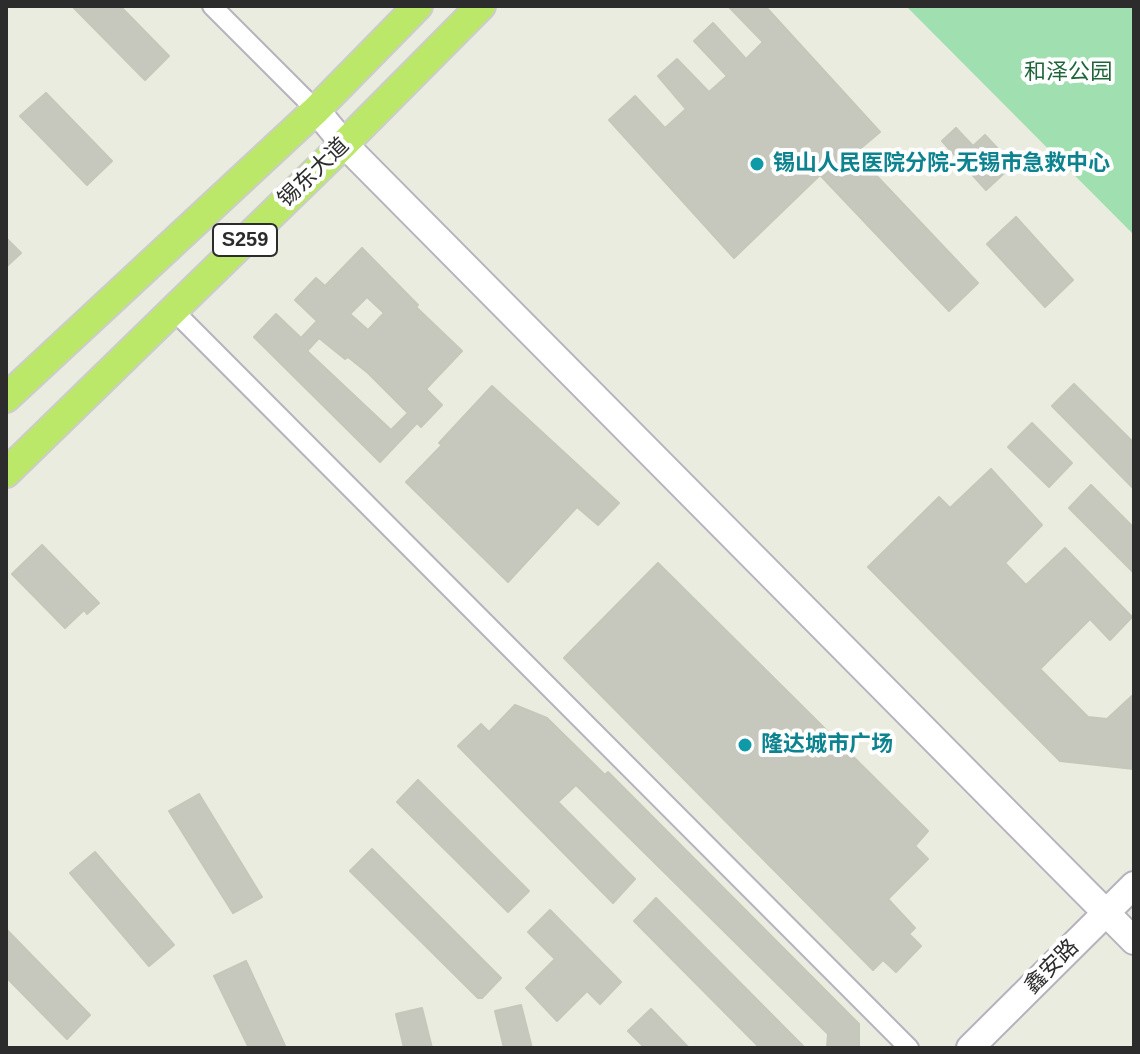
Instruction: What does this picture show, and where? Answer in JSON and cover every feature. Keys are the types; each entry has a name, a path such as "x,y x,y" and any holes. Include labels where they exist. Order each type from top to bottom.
{"main road":[{"name":"锡东大道","path":"6,398 316,110 418,6"},
{"name":"锡东大道","path":"6,473 481,6"}],"street":[{"path":"212,6 316,110 344,144 1134,941"},
{"path":"173,310 909,1048"},
{"name":"鑫安路","path":"970,1048 1134,885"}],"green space":[{"name":"和泽公园","path":"906,6 1134,6 1134,235"}],"building":[{"path":"72,6 120,6 169,56 145,80"},
{"name":"锡山人民医院分院-无锡市急救中心","path":"728,6 765,6 880,132 855,153 978,283 949,311 820,175 734,258 609,120 635,96 665,128 686,109 658,76 677,59 709,92 727,76 694,41 713,23 746,59 763,42"},
{"path":"46,93 112,161 87,185 20,116"},
{"path":"956,128 973,146 985,135 1013,165 986,190 942,141"},
{"path":"1016,217 1073,280 1045,307 987,244"},
{"path":"6,238 21,253 6,267"},
{"path":"362,248 462,351 426,389 442,405 421,427 417,423 380,462 254,337 276,314 301,338 317,321 295,300 316,278 325,286","holes":["367,297 384,313 368,330 350,314","319,338 368,373 408,413 391,430 307,351"]},
{"path":"1074,384 1134,443 1134,489 1052,406"},
{"path":"492,386 619,503 598,525 577,507 508,582 406,482"},
{"path":"1032,423 1072,463 1049,487 1008,447"},
{"path":"991,469 1042,525 1005,563 1026,585 1065,548 1132,617 1110,640 1090,619 1040,669 1088,717 1107,719 1134,694 1134,769 1060,761 868,567 939,497 950,508"},
{"path":"1091,485 1134,528 1134,573 1069,508"},
{"path":"42,545 99,603 87,614 84,610 65,628 12,574"},
{"name":"隆达城市广场","path":"658,563 928,831 915,846 928,859 888,899 915,928 909,934 921,946 896,972 883,960 873,970 564,658"},
{"path":"515,705 547,718 605,775 608,772 859,1024 859,1048 827,1048 828,1034 576,785 558,802 635,879 613,903 458,746 481,724 489,732"},
{"path":"418,780 529,891 508,912 397,802"},
{"path":"199,794 262,897 233,913 169,811"},
{"path":"372,849 501,978 482,998 478,998 350,871"},
{"path":"95,852 174,945 149,966 70,873"},
{"path":"656,898 805,1048 760,1048 634,921"},
{"path":"550,910 621,982 600,1004 587,991 557,1021 526,988 555,959 528,932"},
{"path":"6,929 90,1015 67,1039 6,977"},
{"path":"246,961 286,1048 249,1048 214,976"},
{"path":"521,1005 532,1048 504,1048 495,1011"},
{"path":"422,1008 432,1048 404,1048 396,1014"},
{"path":"651,1009 689,1048 645,1048 628,1031"}],"place":[{"name":"锡山人民医院分院-无锡市急救中心","path":"757,164"},
{"name":"隆达城市广场","path":"745,745"}]}
